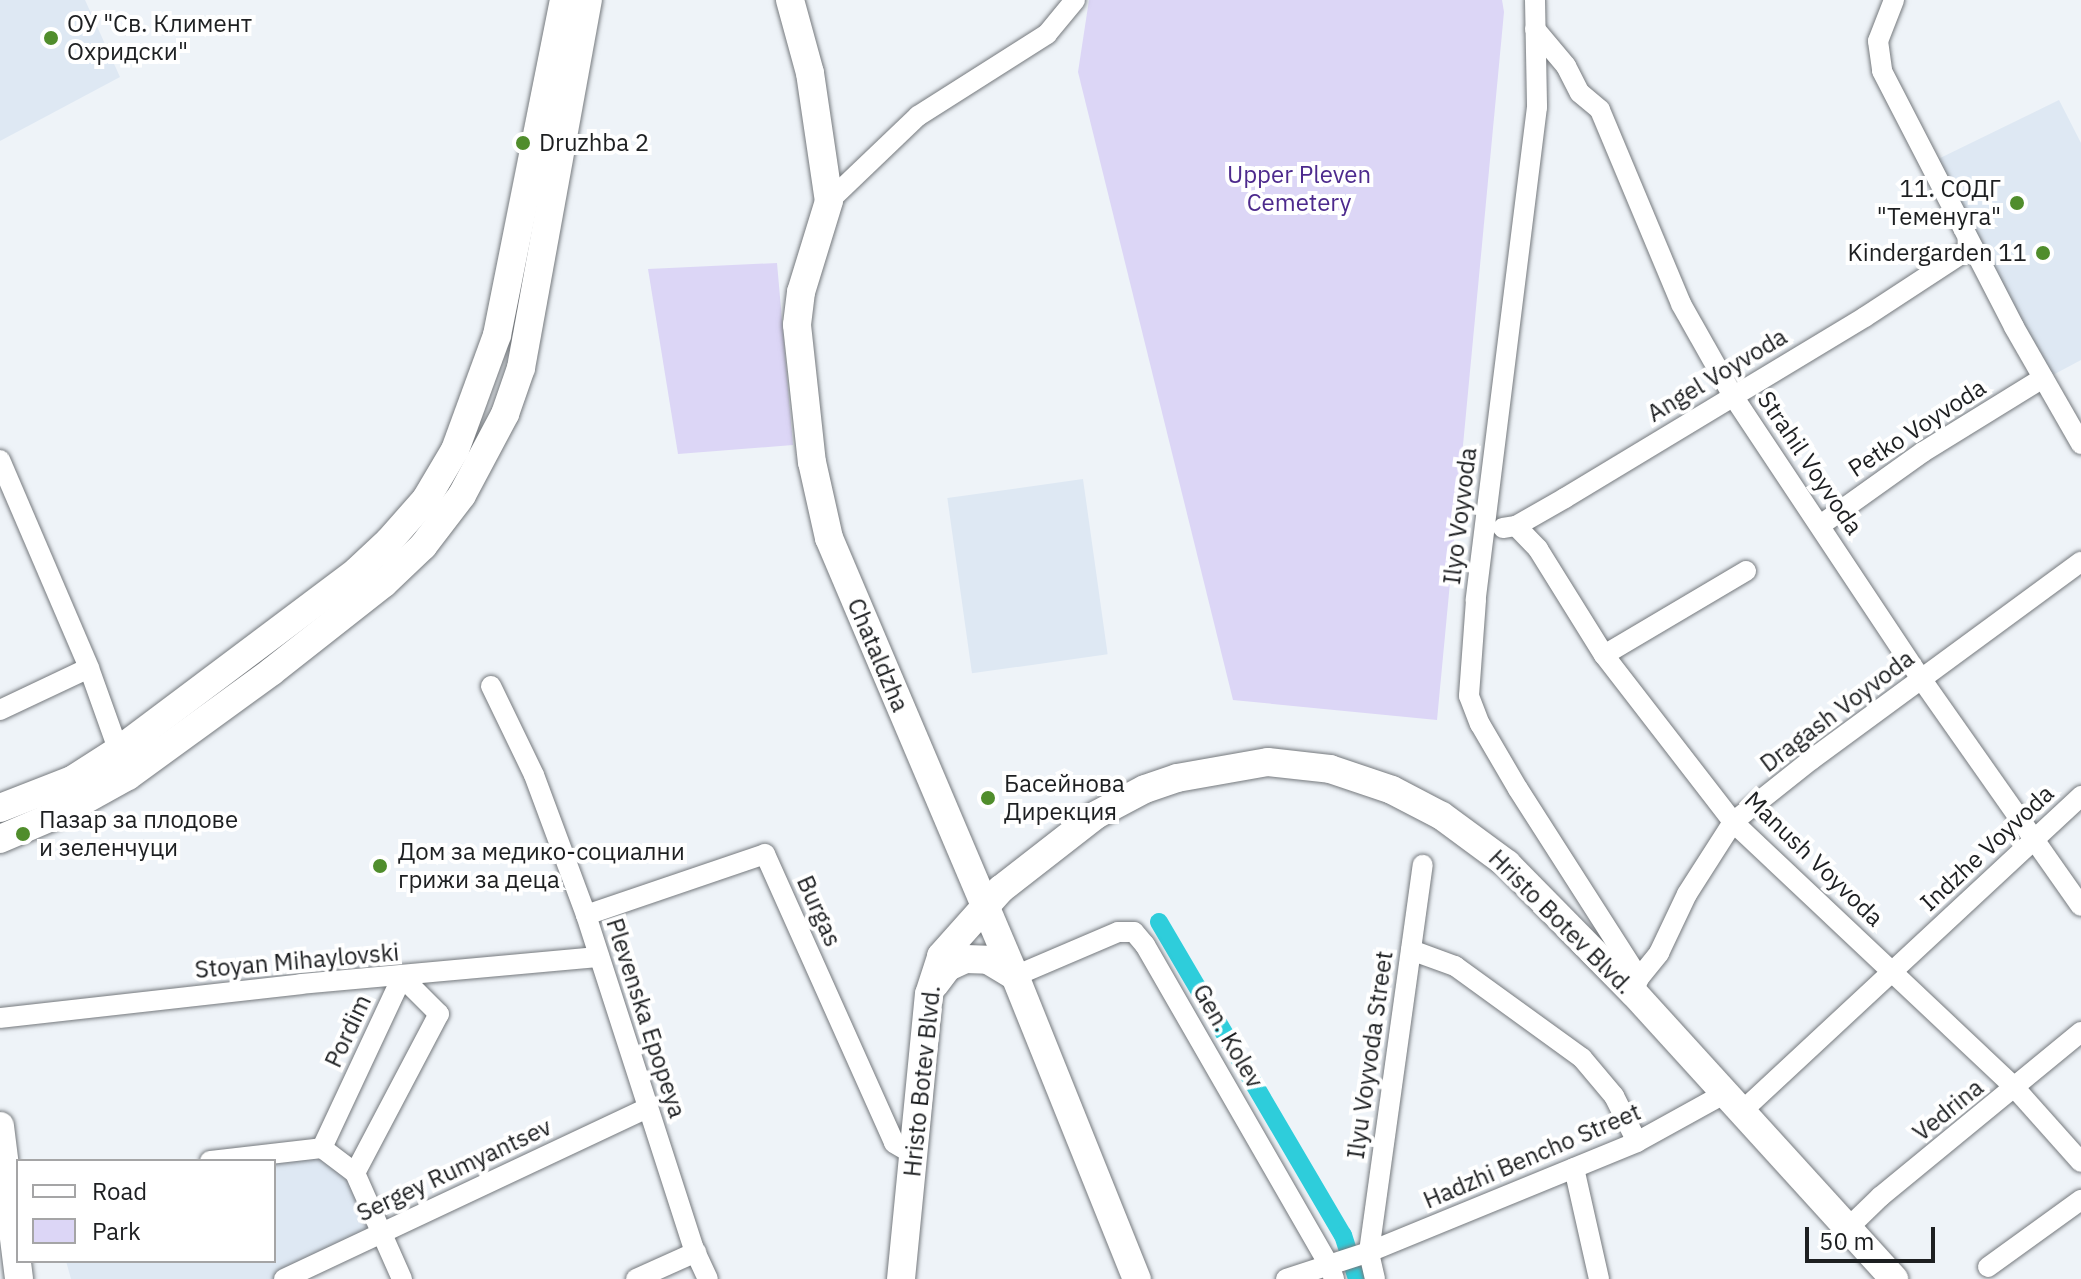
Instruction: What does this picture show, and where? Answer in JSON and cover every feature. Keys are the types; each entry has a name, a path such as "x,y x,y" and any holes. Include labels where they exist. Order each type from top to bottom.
{"street":[{"path":"0,839 63,812 357,571 426,499 448,462 486,371 500,322 564,0"},
{"path":"0,808 124,763 384,583 423,546 484,460 521,368 588,0"},
{"name":"Chataldzha","path":"790,0 810,73 829,201 801,292 797,325 812,462 829,538 1015,976 1137,1279"},
{"path":"829,201 918,116 1047,34 1075,0"},
{"name":"Ilyo Voyvoda","path":"1535,0 1537,107 1476,600 1469,696 1480,724 1636,985"},
{"path":"1894,0 1878,41 1882,71 1972,247 2081,444"},
{"name":"Strahil Voyvoda","path":"1535,29 1566,66 1580,93 1600,110 1681,304 1733,396 1822,524 1922,680 2081,906"},
{"name":"Angel Voyvoda","path":"1485,537 1498,529 1516,526 1865,317 1972,247"},
{"name":"Petko Voyvoda","path":"1822,524 1923,452 2043,378"},
{"path":"0,460 89,668 124,763"},
{"name":"Manush Voyvoda","path":"1516,526 1538,549 1604,655 1733,822 2015,1088 2081,1162"},
{"name":"Dragash Voyvoda","path":"1636,985 1659,953 1687,894 1733,822 1811,760 2081,562"},
{"path":"1604,655 1746,571"},
{"path":"0,710 89,668"},
{"name":"Plevenska Epopeya","path":"491,686 534,775 586,915 647,1108 708,1279"},
{"name":"Hristo Botev Blvd.","path":"901,1279 929,994 941,956 985,906 1076,829 1145,789 1177,778 1234,766 1298,763 1330,769 1392,790 1462,830 1531,885 1636,985 1731,1104 1894,1279"},
{"name":"Indzhe Voyvoda","path":"1731,1104 1892,969 2081,796"},
{"name":"Burgas","path":"586,915 765,854 894,1143 913,1154"},
{"name":"Ilyu Voyvoda Street","path":"1346,1262 1411,950 1423,865"},
{"name":"Gen. Kolev","path":"1015,976 1118,932 1134,932 1346,1262 1375,1279"},
{"path":"1411,950 1455,966 1582,1058 1614,1096 1637,1142"},
{"name":"Stoyan Mihaylovski","path":"0,1018 301,984 599,957"},
{"path":"929,994 948,967 965,959 988,960 1015,976"},
{"name":"Pordim","path":"322,1148 402,977 439,1014 355,1173"},
{"name":"Vedrina","path":"1848,1228 1880,1197 2081,1032"},
{"name":"Hadzhi Bencho Street","path":"1286,1279 1346,1262 1731,1104"},
{"name":"Sergey Rumyantsev","path":"284,1279 647,1108"},
{"path":"0,1126 16,1255"},
{"path":"227,1159 322,1148 355,1173 402,1279"},
{"path":"1574,1168 1599,1279"},
{"path":"1988,1267 2081,1200"},
{"path":"636,1279 696,1252"}],"shaded area":[{"name":"ОУ \"Св. Климент Охридски\"","path":"0,0 85,0 120,77 0,141"},
{"name":"11. СОДГ \"Теменуга\"","path":"2059,100 2081,143 2081,360 2051,376 1932,162"},
{"path":"1083,479 1108,654 972,673 947,498"},
{"path":"322,1148 355,1173 381,1234 284,1279 71,1279 67,1263 276,1263 276,1160"}],"green space":[{"name":"Upper Pleven Cemetery","path":"1089,0 1502,0 1504,12 1437,720 1233,700 1078,72"},
{"path":"777,263 793,445 678,454 648,269"}],"waterway":[{"path":"1159,922 1343,1235 1357,1279"}],"place":[{"name":"ОУ \"Св. Климент Охридски\"","path":"51,38"},
{"name":"Druzhba 2","path":"523,143"},
{"name":"11. СОДГ \"Теменуга\"","path":"2017,203"},
{"name":"Kindergarden 11","path":"2043,253"},
{"name":"Басейнова Дирекция","path":"988,798"},
{"name":"Пазар за плодове и зеленчуци","path":"23,834"},
{"name":"Дом за медико-социални грижи за деца","path":"380,866"}]}
